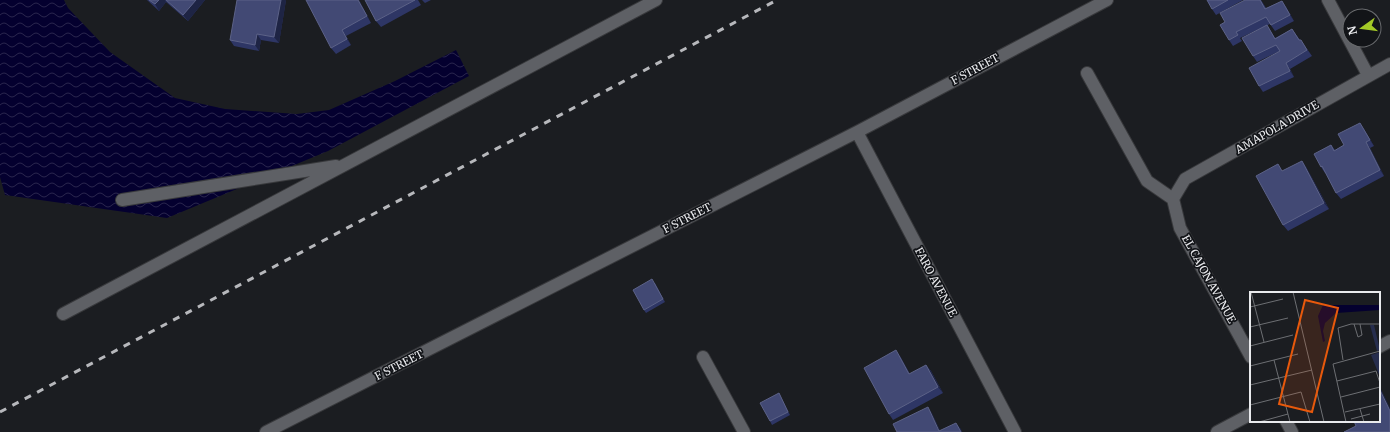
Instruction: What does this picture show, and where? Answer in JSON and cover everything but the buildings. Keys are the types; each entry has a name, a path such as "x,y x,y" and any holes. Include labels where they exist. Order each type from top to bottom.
{"street":[{"path":"63,314 656,0"},
{"name":"F STREET","path":"266,432 857,132 1107,0"},
{"path":"1328,0 1368,76"},
{"name":"AMAPOLA DRIVE","path":"1173,199 1185,179 1390,64"},
{"path":"1087,73 1147,181 1173,199"},
{"name":"FARO AVENUE","path":"857,132 1015,432"},
{"path":"122,200 346,164"},
{"name":"EL CAJON AVENUE","path":"1173,199 1180,228 1250,355"},
{"path":"1380,346 1390,341"},
{"path":"703,357 744,432"},
{"path":"1217,432 1250,415"},
{"path":"1287,422 1292,432"}],"water":[{"path":"0,0 64,0 68,8 110,52 175,98 225,109 297,114 329,110 395,81 456,50 469,76 328,151 167,218 5,195 0,177"}],"railway":[{"path":"0,412 777,0"}]}
